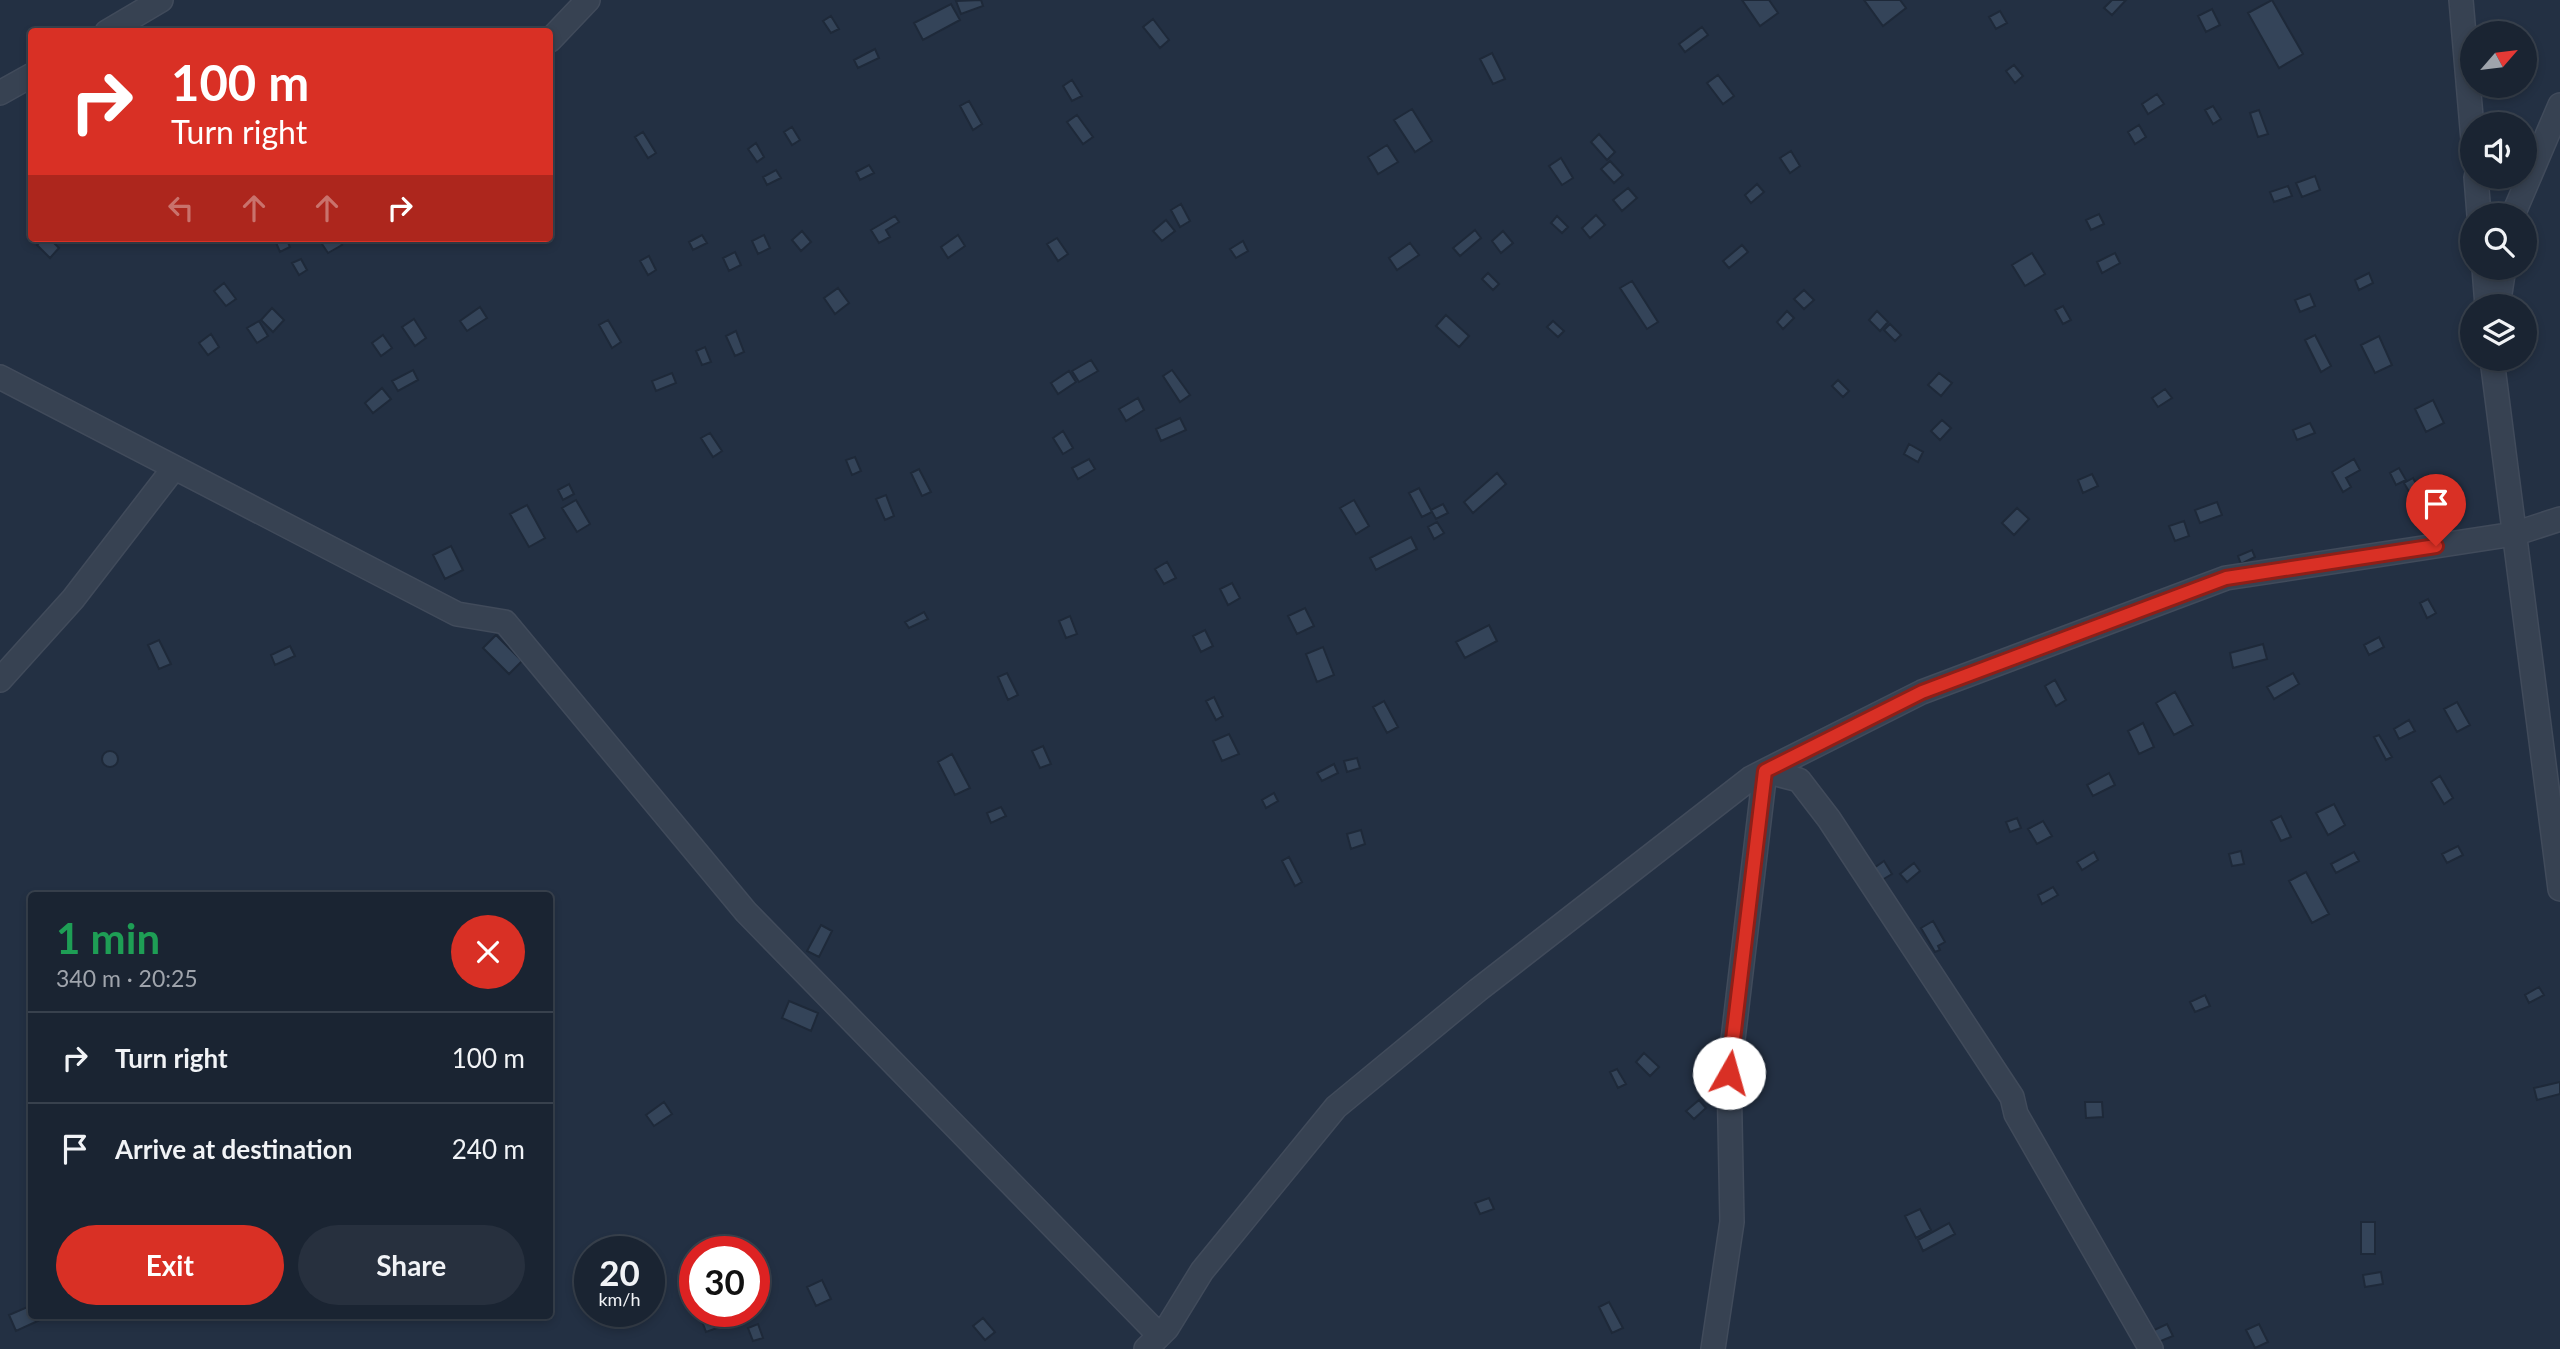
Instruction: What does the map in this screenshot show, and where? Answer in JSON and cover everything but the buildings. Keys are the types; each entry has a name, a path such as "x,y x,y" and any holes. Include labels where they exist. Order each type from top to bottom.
{"street":[{"path":"114,28 161,0"},
{"path":"553,37 588,0"},
{"path":"2461,0 2471,112"},
{"path":"0,93 28,77"},
{"path":"2518,203 2560,105"},
{"path":"2494,371 2560,889"},
{"path":"0,377 457,614 505,622 746,912 1153,1342 1202,1272 1336,1107 1489,982 1751,778 1922,692 2226,578 2514,534 2560,519"},
{"path":"0,680 73,599 174,468"},
{"path":"1713,1349 1732,1222 1729,1073 1765,771"},
{"path":"1765,771 1799,780 1829,819 2012,1097 2016,1114 2151,1349"}],"route":[{"path":"1729,1073 1765,771 1922,692 2226,578 2436,546"}]}
